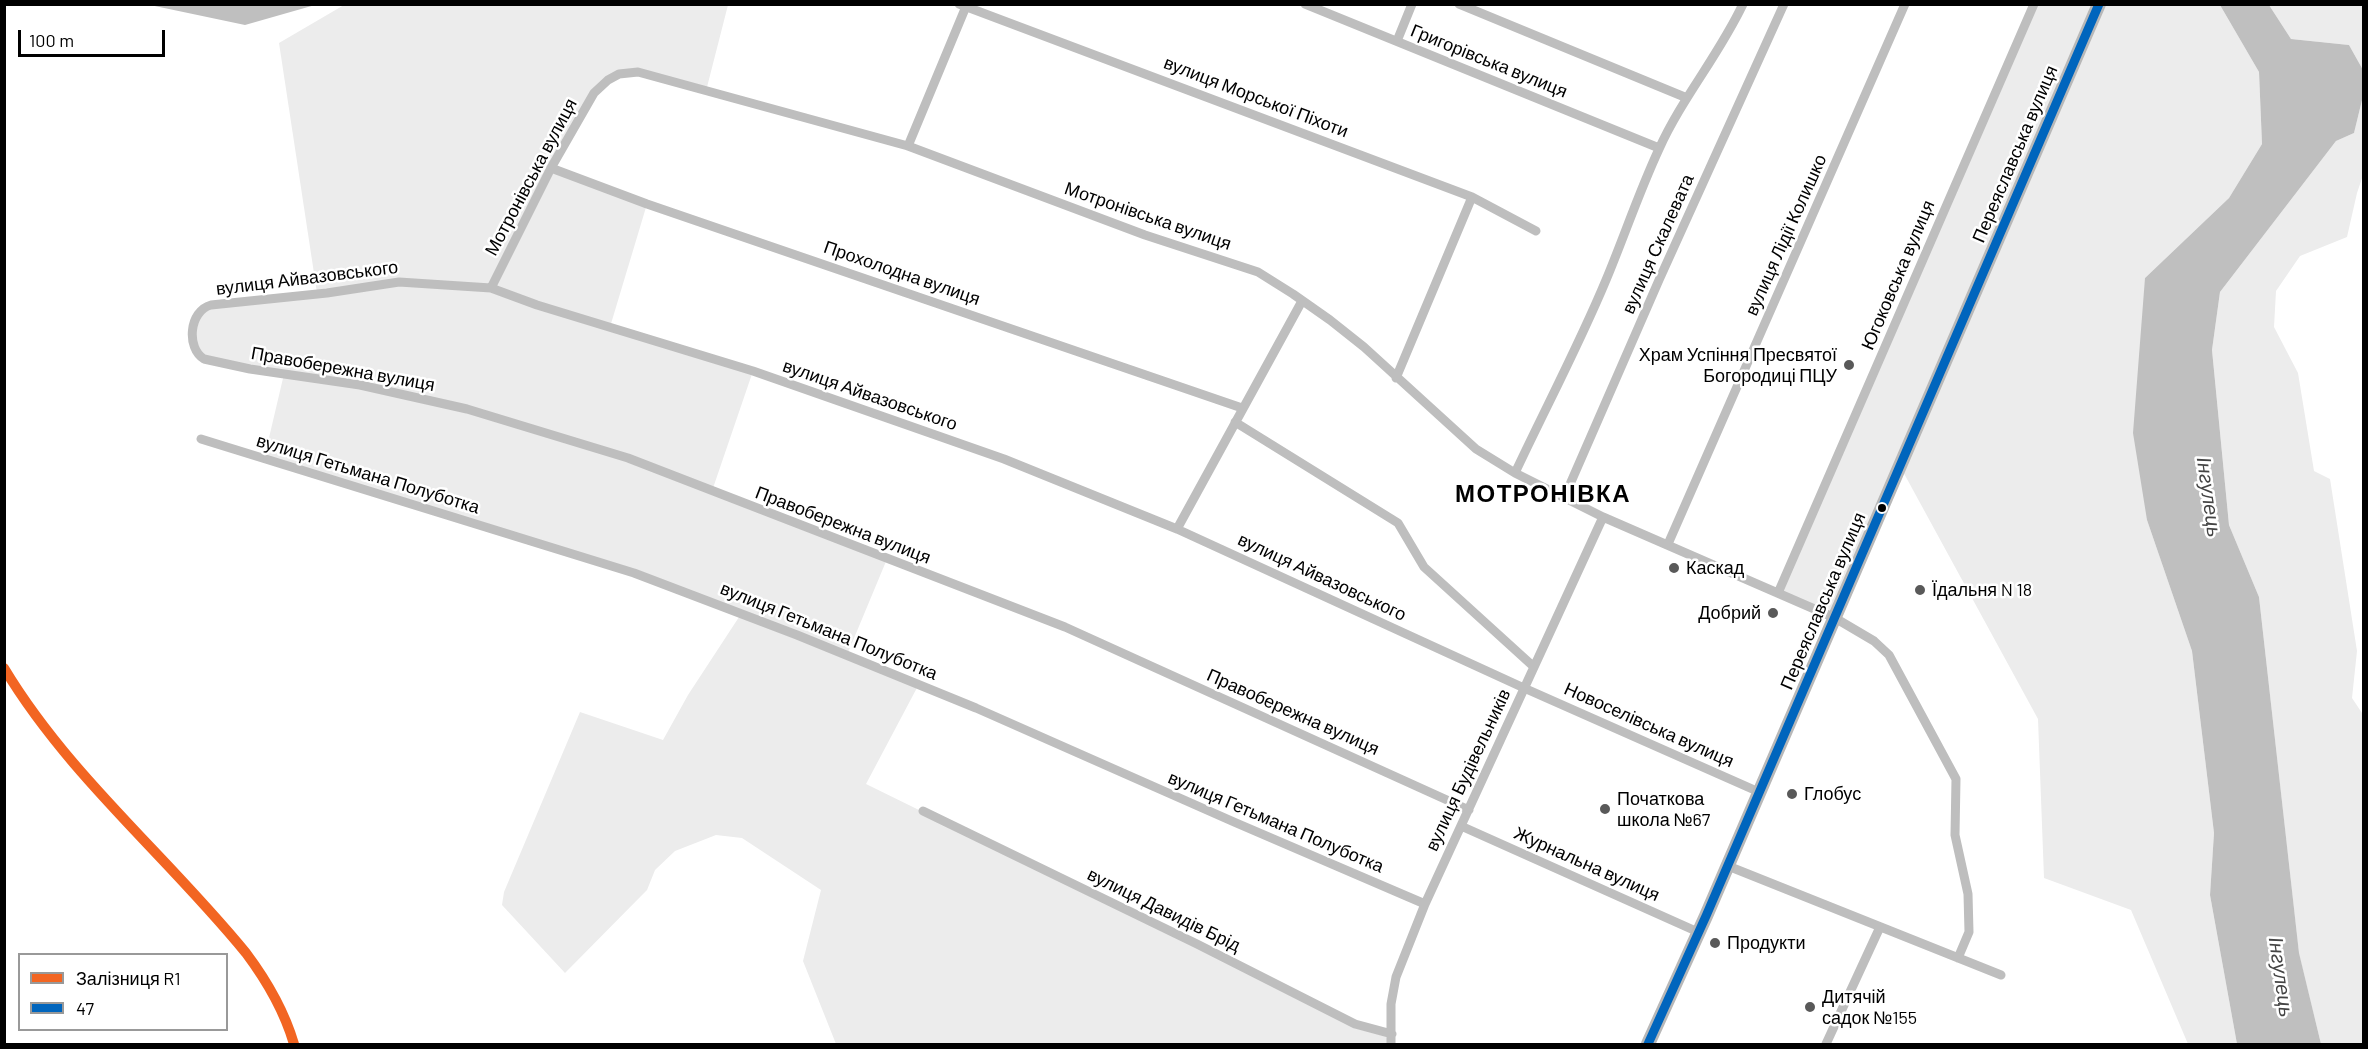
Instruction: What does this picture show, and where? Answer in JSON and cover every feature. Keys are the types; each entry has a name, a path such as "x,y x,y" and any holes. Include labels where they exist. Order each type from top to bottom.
{"street":[{"name":"Григорівська вулиця","path":"1305,4 1659,148"},
{"path":"1397,41 1412,4"},
{"path":"1459,4 1687,98"},
{"name":"вулиця Скалевата","path":"1564,498 1659,280 1784,4"},
{"name":"вулиця Лідії Колишко","path":"1668,544 1905,4"},
{"name":"Югоковська вулиця","path":"1778,593 2034,4"},
{"name":"Переяславська вулиця","path":"1648,1044 1728,866 2099,4"},
{"path":"908,146 964,5"},
{"name":"вулиця Морської Піхоти","path":"964,5 1472,197 1536,231"},
{"path":"1515,473 1606,280 1629,217 1659,148 1687,98 1707,69 1741,5"},
{"name":"Мотронівська вулиця","path":"491,288 551,168 594,93 608,80 619,74 638,72 908,146 1145,235 1245,267 1275,282 1364,347 1476,449 1515,473 1603,517 1835,618 1874,640 1888,655 1956,779 1955,835 1968,894 1969,932 1958,958"},
{"name":"Прохолодна вулиця","path":"551,168 647,204 1242,408"},
{"path":"1396,378 1472,197"},
{"name":"вулиця Айвазовського","path":"194,338 197,313 211,305 327,293 399,282 491,288 537,305 753,371 1004,459 1177,530 1524,688"},
{"path":"1177,530 1302,301"},
{"name":"Правобережна вулиця","path":"194,338 198,356 204,359 250,369 360,385 467,409 628,458 1065,627 1469,810"},
{"path":"1235,422 1398,523 1425,567 1534,667"},
{"name":"вулиця Гетьмана Полуботка","path":"201,439 634,573 730,609 976,708 1425,904"},
{"name":"вулиця Будівельників","path":"1391,1044 1391,1004 1396,977 1425,904 1603,517"},
{"name":"Новоселівська вулиця","path":"1524,688 1760,792"},
{"name":"вулиця Давидів Брід","path":"923,811 1197,944 1354,1024 1392,1034"},
{"name":"Журнальна вулиця","path":"1461,826 1698,932"},
{"path":"1728,866 2001,975"},
{"path":"1826,1044 1880,927"}],"shaded area":[{"path":"344,5 728,5 706,91 640,72 625,73 610,80 586,106 551,168 647,204 610,327 753,371 712,491 887,559 847,655 919,684 866,784 1355,1024 1392,1034 1391,1044 836,1044 803,961 821,890 742,838 716,835 675,851 655,870 647,890 565,973 502,905 504,892 580,712 663,740 688,695 741,614 634,573 264,459 284,374 198,355 194,324 201,309 317,293 279,43"},
{"path":"2034,5 2220,5 2259,72 2262,144 2229,198 2145,278 2147,520 2192,651 2214,833 2210,895 2237,1044 2188,1044 2131,910 2044,878 2038,719 1901,468 1835,618 1778,593"},
{"path":"2269,5 2363,5 2363,70 2349,45 2291,39"},
{"path":"2363,96 2363,175 2347,237 2300,256 2276,291 2274,327 2298,373 2314,471 2330,479 2357,651 2352,698 2364,716 2363,1044 2321,1044 2299,954 2259,597 2229,525 2212,350 2220,292 2336,141 2354,133"}],"water":[{"path":"150,5 315,5 245,25"},
{"name":"Інгулець","path":"2220,5 2269,5 2291,39 2349,45 2363,70 2363,96 2354,133 2336,141 2220,292 2212,350 2229,525 2259,597 2299,953 2321,1044 2237,1044 2210,895 2214,833 2192,651 2147,520 2133,433 2145,278 2229,198 2262,144 2259,72"}],"rail line":[{"name":"R1","path":"4,668 30,707 88,780 216,917 246,953 274,996 294,1044"}],"transit line":[{"name":"47","path":"1648,1044 1706,916 2099,4"}],"place":[{"name":"Храм Успіння Пресвятої Богородиці ПЦУ","path":"1849,365"},
{"name":"Каскад","path":"1674,568"},
{"name":"Їдальня N 18","path":"1920,590"},
{"name":"Добрий","path":"1773,613"},
{"name":"Глобус","path":"1792,794"},
{"name":"Початкова школа №67","path":"1605,809"},
{"name":"Продукти","path":"1715,943"},
{"name":"Дитячій садок №155","path":"1810,1007"}],"district":[{"name":"МОТРОНІВКА","path":"1543,494"}]}
